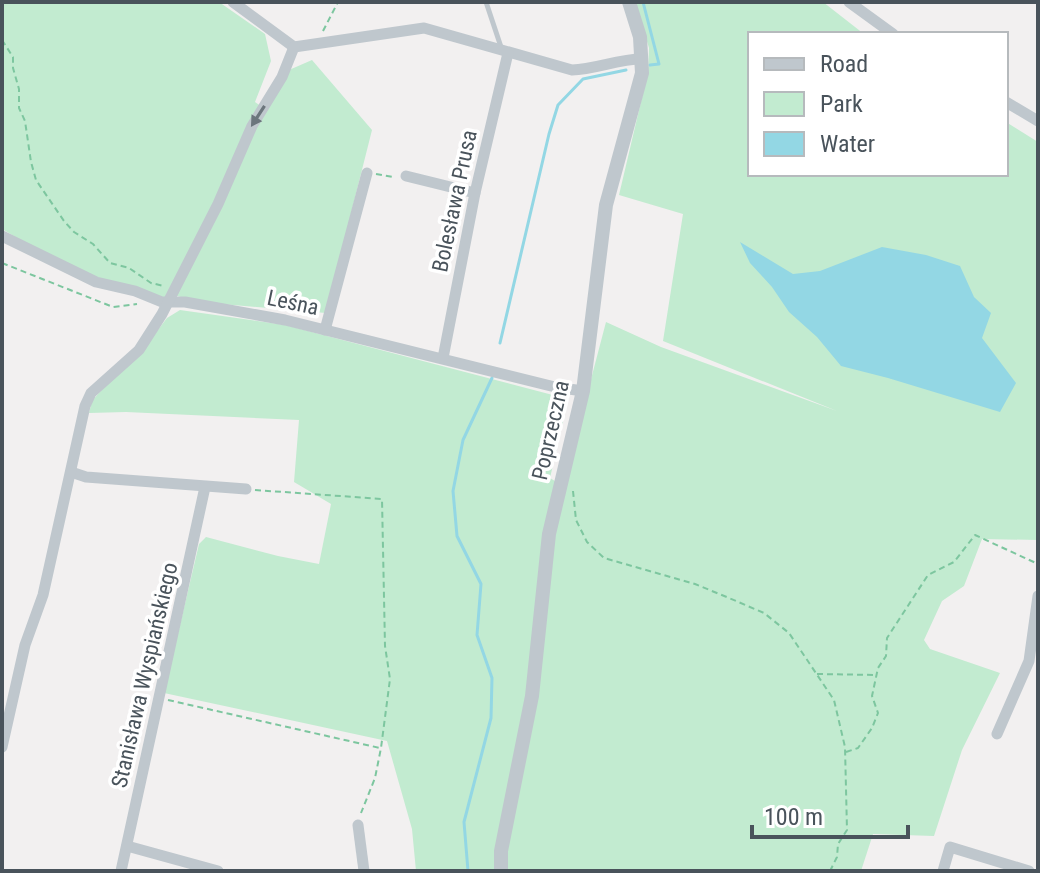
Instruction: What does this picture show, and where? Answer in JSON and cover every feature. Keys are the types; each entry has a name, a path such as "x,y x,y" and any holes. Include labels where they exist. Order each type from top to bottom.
{"street":[{"path":"233,2 294,47 424,28 572,70 626,59 642,59"},
{"name":"Poprzeczna","path":"501,871 501,851 532,696 549,534 583,391 606,205 642,73 640,37 629,2"},
{"path":"849,2 890,32"},
{"path":"2,747 25,645 43,595 85,406 91,393 139,350 167,303 218,204 252,126 282,77 294,47"},
{"name":"Bolesława Prusa","path":"443,358 505,52"},
{"path":"1008,103 1038,121"},
{"path":"325,330 367,173"},
{"path":"406,176 475,193"},
{"name":"Leśna","path":"2,236 96,282 135,291 167,303 185,302 325,330 555,387 583,391"},
{"path":"71,472 86,477 246,489"},
{"name":"Stanisława Wyspiańskiego","path":"121,871 205,487"},
{"path":"997,734 1034,662 1038,596"},
{"path":"358,825 364,871"},
{"path":"127,846 218,871"},
{"path":"943,871 950,847 1029,871"}],"lane":[{"path":"486,2 505,52"}],"path":[{"path":"322,44 323,29 338,2"},
{"path":"2,40 13,57 19,108 25,121 36,180 64,221 74,232 93,244 110,263 129,268 151,283 173,289"},
{"path":"367,173 397,178 406,176"},
{"path":"2,263 113,307 137,304"},
{"path":"246,489 382,499 385,646 390,679 375,778 362,806 358,825"},
{"path":"573,492 576,520 587,542 604,558 695,584 764,613 789,633 817,674 834,700 845,753 848,824 830,871"},
{"path":"845,753 858,748 872,728 878,713 872,696 876,675 886,656 887,638 928,575 954,562 975,535 1038,564"},
{"path":"817,674 876,675"},
{"path":"159,698 381,748"}],"green space":[{"path":"2,2 219,2 265,34 271,61 255,102 265,109 289,70 312,60 372,130 326,313 198,302 167,293 163,302 73,271 2,229"},
{"path":"635,2 823,2 861,32 748,32 748,176 1008,176 1008,123 1038,142 1038,540 982,539 964,586 942,601 924,640 930,649 1000,673 962,750 934,836 873,834 861,871 416,871 412,829 387,741 164,693 199,544 206,537 319,564 331,504 294,482 299,420 89,413 92,401 148,343 167,318 180,310 285,325 568,399 550,478 563,486 606,322 661,347 837,411 663,341 683,214 619,195 648,72 649,48"}],"water":[{"path":"740,242 793,274 820,271 882,247 926,255 960,266 974,297 991,313 982,338 1016,383 1000,412 841,366 817,337 789,312 750,263"}],"waterway":[{"path":"643,2 659,64 650,65"},
{"path":"500,343 558,105 583,79 626,70"},
{"path":"468,871 464,822 491,718 492,678 477,635 481,584 457,536 453,491 463,440 492,378"}]}
